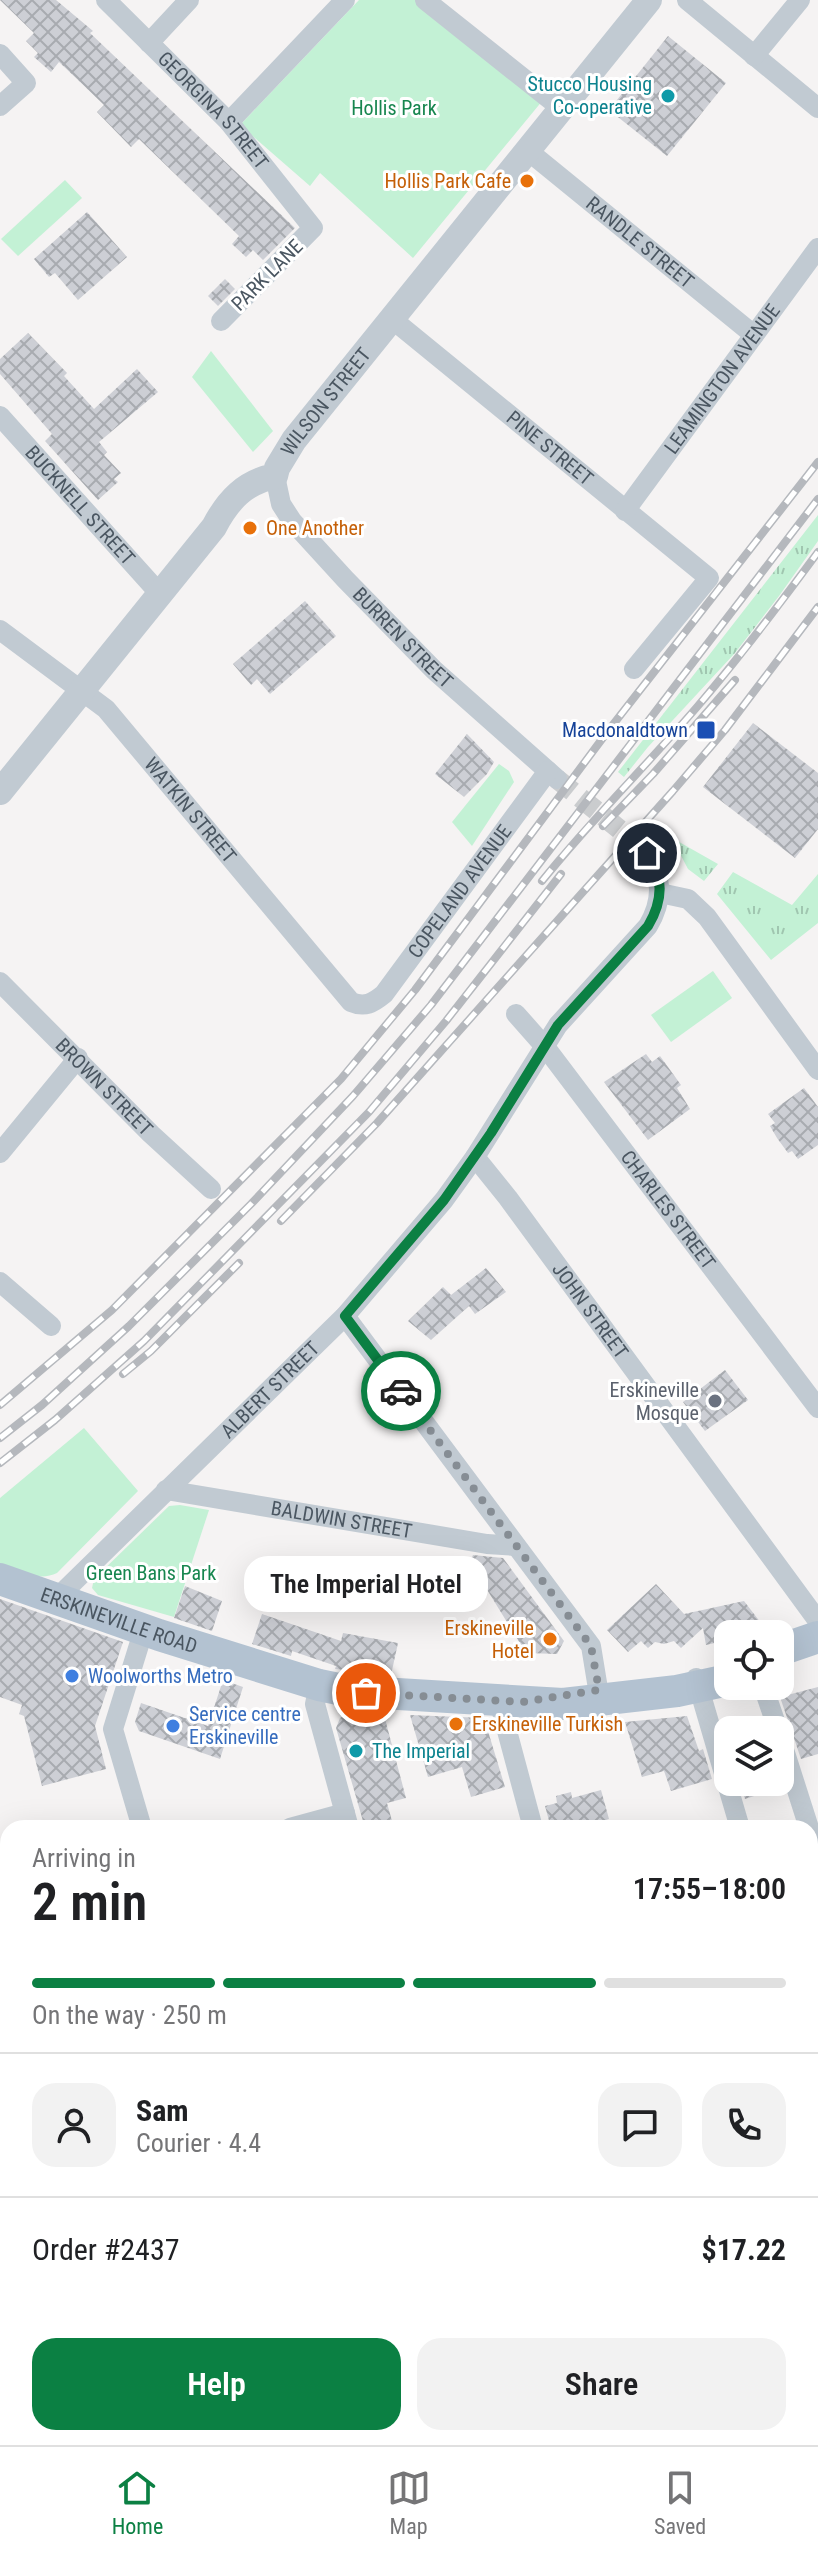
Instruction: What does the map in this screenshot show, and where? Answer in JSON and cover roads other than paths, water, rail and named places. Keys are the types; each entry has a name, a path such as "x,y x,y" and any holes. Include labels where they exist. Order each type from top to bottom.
{"main road":[{"name":"ERSKINEVILLE ROAD","path":"0,1579 319,1685 383,1694 511,1702 600,1696 707,1680"},
{"path":"794,1645 818,1637"},
{"path":"794,1664 818,1657"}],"street":[{"name":"GEORGINA STREET","path":"106,0 229,122 313,228"},
{"path":"149,43 189,0"},
{"path":"229,122 345,0"},
{"path":"425,0 562,109"},
{"name":"WILSON STREET","path":"0,792 234,498 251,482 275,476 290,445 649,0"},
{"path":"687,0 818,108"},
{"path":"754,56 800,0"},
{"path":"0,54 26,83 0,106"},
{"name":"RANDLE STREET","path":"527,150 754,335"},
{"name":"PARK LANE","path":"221,321 313,228"},
{"name":"LEAMINGTON AVENUE","path":"625,511 818,248"},
{"name":"PINE STREET","path":"392,319 709,578 634,669"},
{"name":"BUCKNELL STREET","path":"0,416 160,594"},
{"name":"BURREN STREET","path":"275,476 281,504 313,545 434,670 553,775"},
{"name":"WATKIN STREET","path":"0,630 106,709 158,767 351,1002 366,1005"},
{"name":"COPELAND AVENUE","path":"366,1005 384,994 477,866 553,775"},
{"path":"634,841 653,862 658,873 660,893 688,899 707,917 818,1070"},
{"name":"ALBERT STREET","path":"57,1598 345,1316 444,1200 475,1157 558,1025 648,926 660,893"},
{"name":"BROWN STREET","path":"0,982 151,1134 211,1189"},
{"name":"CHARLES STREET","path":"516,1014 546,1048 818,1408"},
{"path":"0,1153 78,1058"},
{"name":"JOHN STREET","path":"475,1157 818,1621"},
{"path":"0,1282 51,1326"},
{"path":"345,1316 591,1646 600,1696"},
{"name":"BALDWIN STREET","path":"166,1490 487,1544 516,1546"},
{"path":"140,1820 113,1729 144,1629"},
{"path":"707,1680 738,1820"},
{"path":"319,1685 315,1704 347,1820"},
{"path":"511,1702 532,1820"},
{"path":"794,1780 807,1820"}],"tunnel":[{"path":"557,779 634,841"}],"railway":[{"path":"0,1405 112,1310 341,1079 415,990 608,731 818,462"},
{"path":"0,1438 42,1405 129,1326 353,1096 431,1005 818,499"},
{"path":"542,881 713,688 818,552"},
{"path":"281,1221 377,1123 673,791 725,730 818,607"},
{"path":"603,826 735,680"},
{"path":"0,1463 55,1420 144,1341 369,1112 446,1021 561,874"},
{"path":"123,1374 151,1351 239,1263"}],"place":[{"name":"Stucco Housing Co-operative","path":"668,96"},
{"name":"Hollis Park Cafe","path":"527,181"},
{"name":"One Another","path":"250,528"},
{"name":"Macdonaldtown","path":"706,730"},
{"name":"Erskineville Mosque","path":"715,1401"},
{"name":"Erskineville Hotel","path":"550,1639"},
{"name":"Woolworths Metro","path":"72,1676"},
{"name":"The Imperial Hotel","path":"366,1693"},
{"name":"Erskineville Turkish","path":"456,1724"},
{"name":"Service centre Erskineville","path":"173,1726"},
{"name":"The Imperial","path":"356,1751"}],"park label":[{"name":"Hollis Park","path":"394,108"},
{"name":"Green Bans Park","path":"151,1573"}]}
